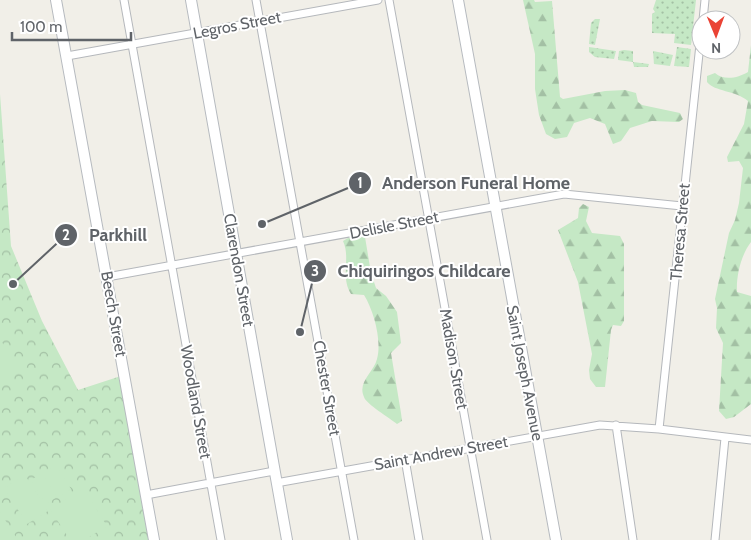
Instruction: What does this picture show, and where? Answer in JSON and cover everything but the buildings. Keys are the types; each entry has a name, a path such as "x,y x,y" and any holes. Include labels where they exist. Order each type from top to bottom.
{"street":[{"name":"Beech Street","path":"56,0 154,540"},
{"name":"Woodland Street","path":"124,0 221,540"},
{"name":"Clarendon Street","path":"191,0 287,540"},
{"name":"Chester Street","path":"256,0 354,540"},
{"name":"Legros Street","path":"67,56 378,0"},
{"name":"Madison Street","path":"389,0 487,540"},
{"name":"Saint Joseph Avenue","path":"458,0 494,207 556,540"},
{"name":"Theresa Street","path":"659,429 698,60"},
{"name":"Delisle Street","path":"107,277 564,194 682,206"},
{"name":"Saint Andrew Street","path":"276,483 470,447 616,425 751,440"},
{"path":"616,425 632,540"},
{"path":"715,540 725,438"},
{"path":"405,459 419,540"},
{"path":"146,495 211,484 274,470"}],"green space":[{"path":"523,0 534,0 535,2 552,1 560,97 563,99 605,91 625,90 636,93 638,102 642,105 680,113 683,119 679,122 652,121 630,128 621,141 613,144 605,124 590,118 574,123 567,137 555,139 546,134 539,115 535,89 535,54"},
{"path":"656,0 696,0 695,10 691,10 691,45 674,43 675,34 652,33 652,14 655,12 653,9"},
{"path":"595,19 600,19 595,45 589,44 591,23"},
{"path":"751,45 751,242 747,247 738,273 737,292 751,296 751,404 734,417 726,419 719,411 723,343 716,328 717,308 715,299 729,233 735,220 739,203 743,168 739,161 728,162 727,157 744,124 748,101 743,97 715,88 707,82 707,76 715,73 719,76 731,78 748,72"},
{"path":"589,47 616,51 614,59 595,57 589,52"},
{"path":"677,47 691,49 689,67 674,66"},
{"path":"619,51 633,51 633,62 618,60"},
{"path":"653,51 673,55 670,66 654,64"},
{"path":"633,62 649,64 648,67 634,67"},
{"path":"0,94 11,246 42,321 78,390 124,375 154,540 0,540"},
{"path":"583,204 589,207 586,221 592,233 620,236 624,244 624,321 621,326 613,325 611,330 605,387 596,387 590,379 589,370 592,354 578,282 558,230 578,218 579,208"},
{"path":"365,237 371,273 376,288 386,296 397,312 401,343 391,353 402,421 397,424 369,403 362,392 364,382 377,359 378,335 374,318 364,295 351,294 348,288 346,281 346,254 343,241 348,238"},
{"path":"0,340 19,363 0,380"},
{"path":"56,465 71,489 60,496 45,471"},
{"path":"42,473 57,497 46,504 31,480"},
{"path":"25,475 48,511 27,524 4,488"},
{"path":"84,489 107,526 84,540 70,540 50,509"},
{"path":"0,512 18,540 0,540"}],"place":[{"name":"Anderson Funeral Home","path":"262,224"},
{"name":"Parkhill","path":"13,284"},
{"name":"Chiquiringos Childcare","path":"300,332"}]}
